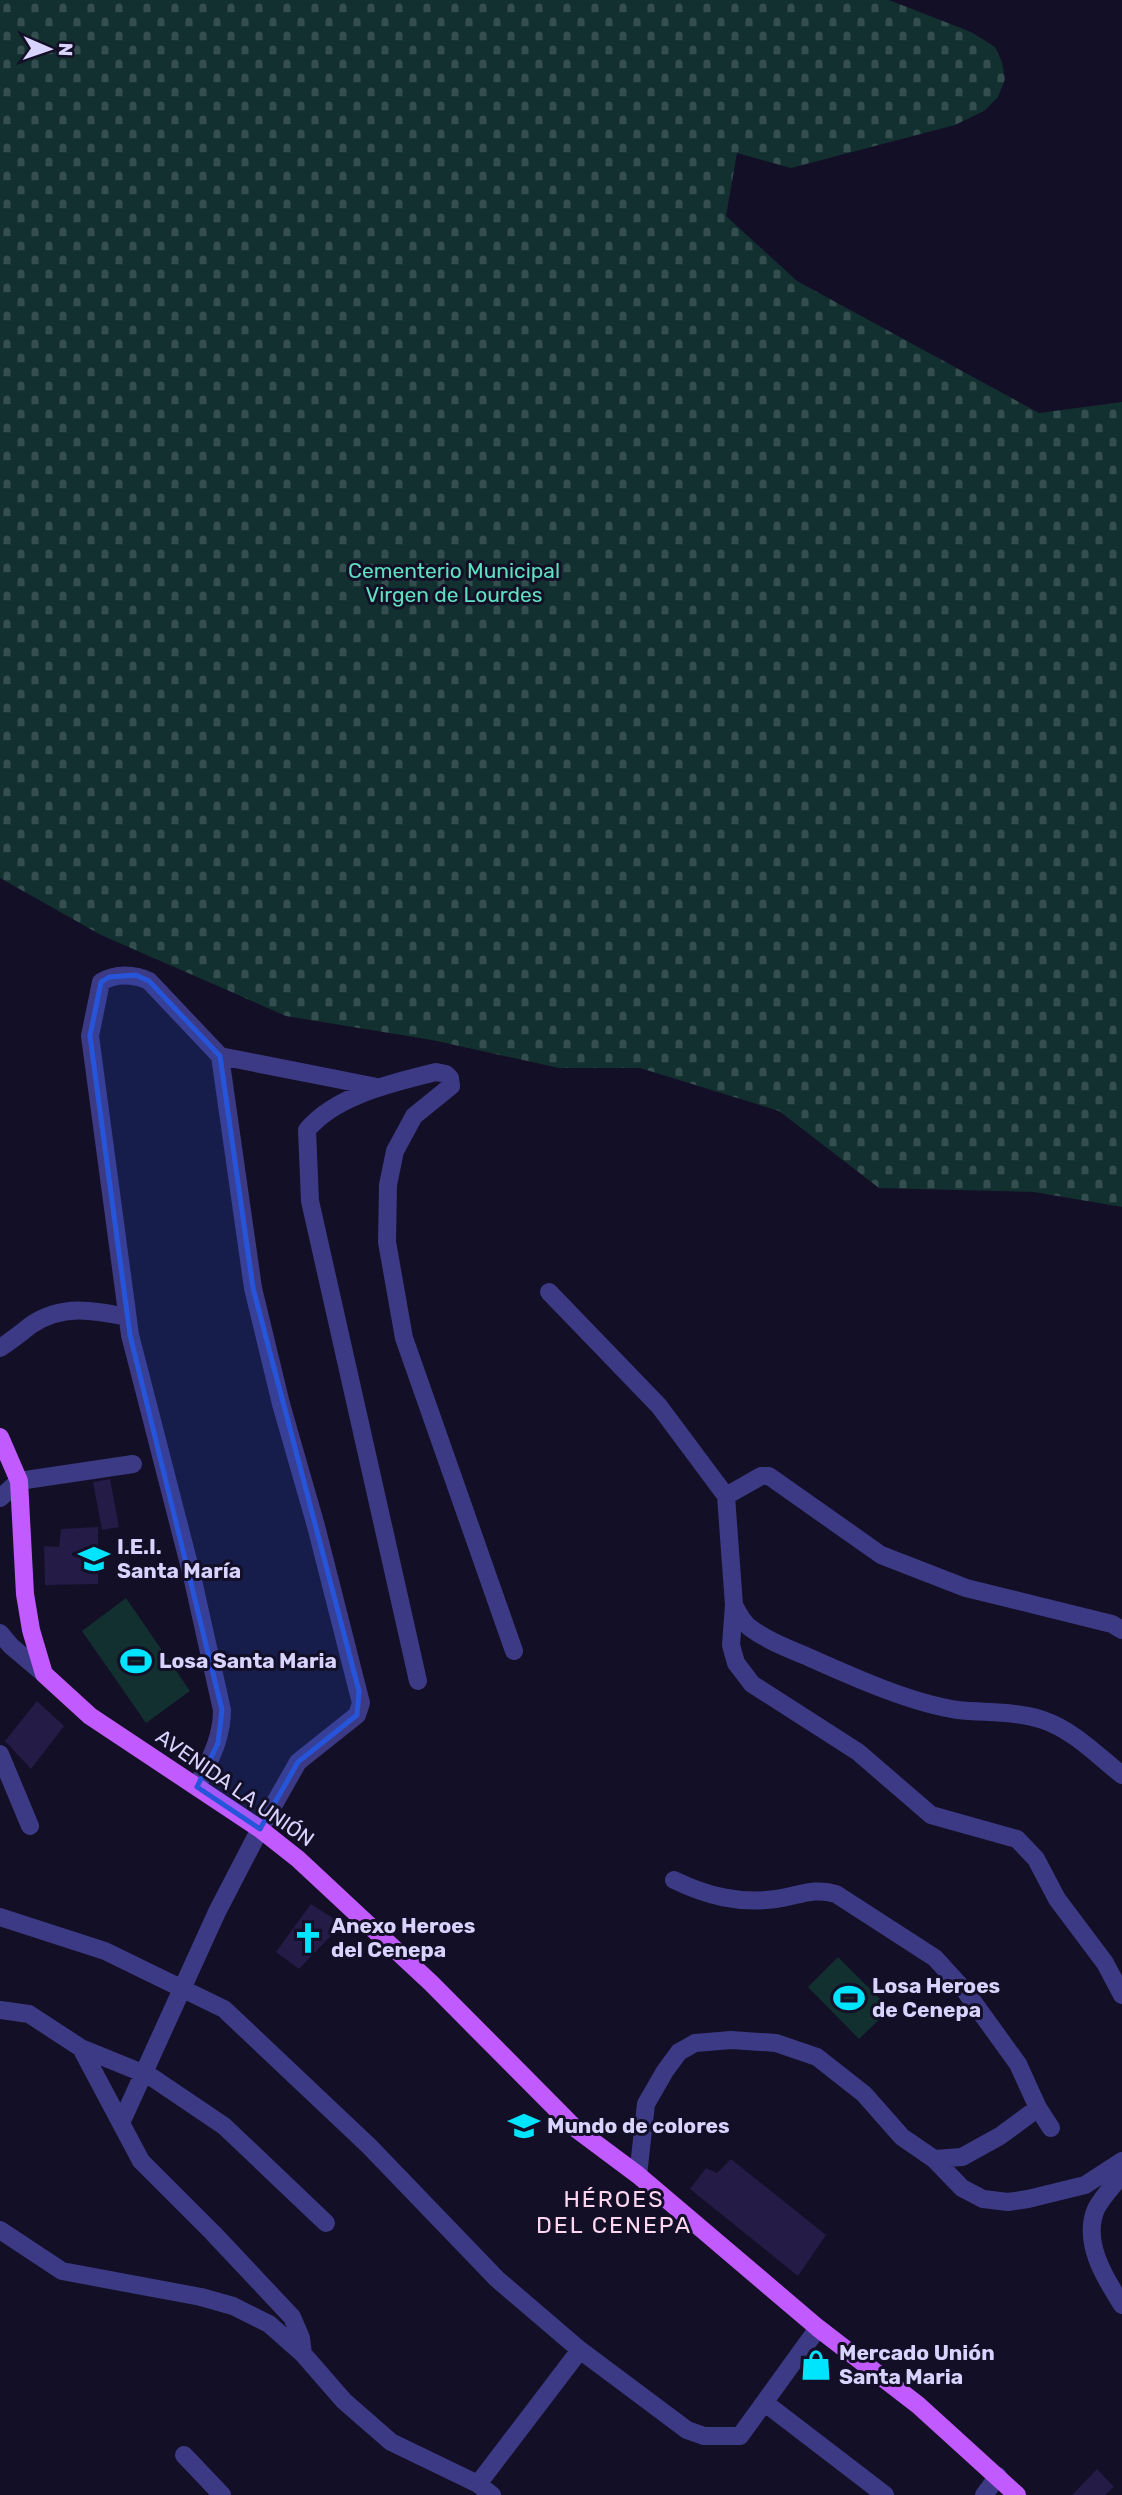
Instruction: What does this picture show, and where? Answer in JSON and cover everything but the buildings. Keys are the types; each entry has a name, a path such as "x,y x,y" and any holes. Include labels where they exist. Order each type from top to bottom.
{"main road":[{"path":"0,1437 19,1481 25,1594 31,1630 44,1674"},
{"name":"AVENIDA LA UNIÓN","path":"44,1674 90,1716 260,1829 298,1859 431,1983 575,2128 638,2175 818,2328 918,2405 1017,2495"}],"street":[{"path":"121,2123 217,1912 298,1762 357,1715 361,1703 316,1526 281,1404 253,1288 220,1056 149,981 136,975 109,977 101,982 90,1036 127,1317 192,1576 222,1710 222,1727 218,1742 197,1787"},
{"path":"220,1056 377,1087"},
{"path":"418,1681 310,1201 307,1130 318,1117 377,1087 436,1072 446,1074 450,1078 451,1086 415,1116 395,1151 388,1185 387,1242 404,1338 514,1651"},
{"path":"549,1292 659,1406 726,1496 734,1605 731,1644 736,1663 752,1684 858,1752 932,1815 1017,1839 1036,1859 1057,1899 1105,1962 1122,1995"},
{"path":"0,1348 44,1317 63,1310 88,1309 127,1317"},
{"path":"0,1498 19,1481 133,1464"},
{"path":"726,1496 761,1476 769,1476 881,1555 966,1588 1112,1624 1122,1630"},
{"path":"734,1605 749,1626 780,1644 839,1671 908,1696 956,1709 1014,1714 1044,1720 1069,1733 1122,1775"},
{"path":"0,1633 44,1674"},
{"path":"0,1754 30,1826"},
{"path":"674,1880 701,1894 733,1900 776,1899 824,1890 836,1894 935,1958 967,1992 1018,2064 1038,2108 1051,2128"},
{"path":"0,1917 105,1951 224,2009 369,2146 497,2278 580,2350 687,2430 704,2436 740,2435 818,2328"},
{"path":"0,2010 29,2014 81,2048 142,2073 224,2126 326,2223"},
{"path":"638,2175 646,2104 665,2071 679,2052 695,2043 731,2040 776,2043 817,2057 864,2094 902,2137 934,2159 962,2188 983,2199 1008,2202 1085,2185 1122,2161"},
{"path":"81,2048 141,2161 213,2232 292,2317 301,2338 303,2354"},
{"path":"934,2159 962,2157 1000,2136 1038,2108"},
{"path":"1122,2174 1096,2208 1092,2227 1094,2249 1107,2281 1122,2305"},
{"path":"0,2230 62,2271 201,2297 233,2306 269,2324 303,2354 344,2401 391,2442 485,2490 580,2350"},
{"path":"765,2403 878,2493"},
{"path":"184,2455 222,2495"},
{"path":"984,2495 998,2476"}],"highlighted area":[{"path":"136,975 149,981 220,1056 253,1288 359,1691 357,1715 298,1762 260,1829 197,1787 218,1743 222,1710 130,1335 90,1036 101,982 109,977"}],"green space":[{"name":"Cementerio Municipal Virgen de Lourdes","path":"0,0 889,0 971,32 995,47 1002,62 1005,79 998,97 984,111 955,125 791,168 737,153 726,216 797,281 1039,413 1122,402 1122,1207 1034,1192 879,1188 779,1111 640,1068 559,1068 432,1040 286,1016 101,935 0,878"},
{"name":"Losa Santa Maria","path":"126,1598 190,1691 146,1723 82,1631"},
{"name":"Losa Heroes de Cenepa","path":"838,1957 890,2009 859,2039 808,1987"}],"place":[{"name":"I.E.I. Santa María","path":"94,1559"},
{"name":"Losa Santa Maria","path":"136,1661"},
{"name":"Anexo Heroes del Cenepa","path":"308,1938"},
{"name":"Losa Heroes de Cenepa","path":"849,1998"},
{"name":"Mundo de colores","path":"524,2126"},
{"name":"Mercado Unión Santa Maria","path":"816,2365"}],"district":[{"name":"HÉROES DEL CENEPA","path":"614,2212"}]}
